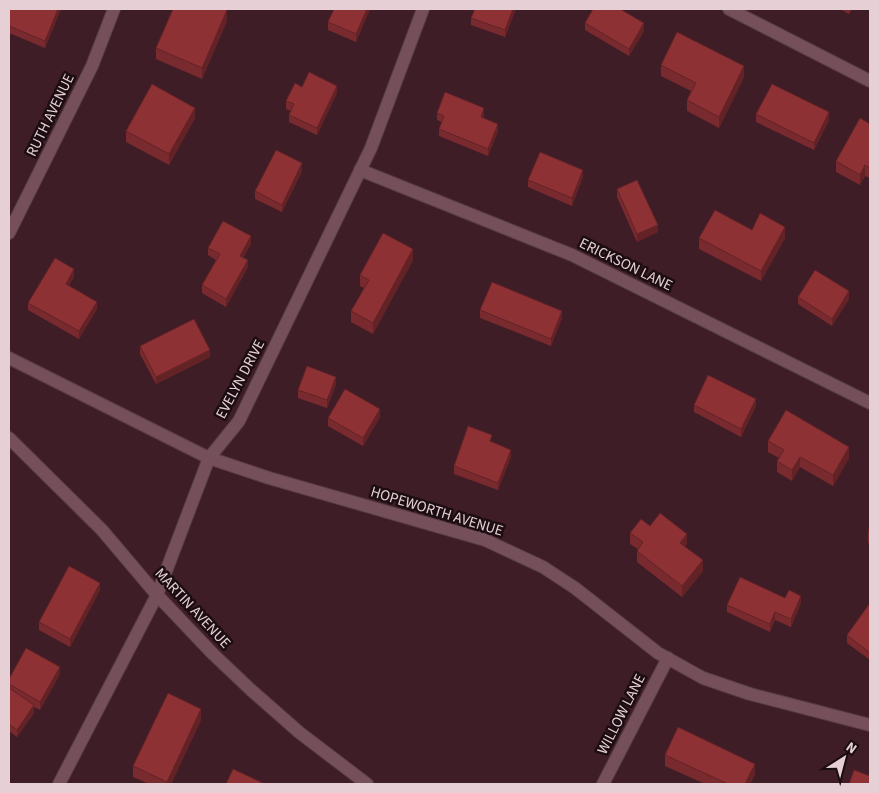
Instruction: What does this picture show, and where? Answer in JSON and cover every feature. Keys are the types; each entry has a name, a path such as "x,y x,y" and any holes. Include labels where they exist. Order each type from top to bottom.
{"street":[{"name":"RUTH AVENUE","path":"9,234 92,66 114,9"},
{"name":"EVELYN DRIVE","path":"59,784 157,595 209,458 239,421 371,148 423,9"},
{"path":"729,9 870,81"},
{"name":"ERICKSON LANE","path":"360,170 572,256 870,403"},
{"name":"HOPEWORTH AVENUE","path":"9,358 209,458 493,544 543,567 575,588 658,653 704,678 750,694 870,725"},
{"name":"MARTIN AVENUE","path":"9,438 102,530 157,595 251,690 355,776 368,784"},
{"name":"WILLOW LANE","path":"603,784 668,658"}],"building":[{"path":"9,9 58,9 45,41 9,26"},
{"path":"173,9 227,10 202,68 156,48"},
{"path":"334,9 367,9 356,34 328,22"},
{"path":"475,9 513,9 505,30 471,18"},
{"path":"593,9 620,9 644,23 629,49 585,23"},
{"path":"677,32 744,66 719,117 687,100 696,83 661,65"},
{"path":"309,72 337,86 317,128 289,115 294,104 286,101 295,83 302,87"},
{"path":"152,84 195,108 169,154 126,131"},
{"path":"772,84 829,112 814,143 756,114"},
{"path":"445,92 484,108 481,117 498,124 488,149 439,129 444,116 437,113"},
{"path":"860,118 870,124 870,168 865,165 860,175 836,161"},
{"path":"276,150 302,163 282,205 255,191"},
{"path":"540,152 583,170 572,198 528,180"},
{"path":"637,180 658,225 637,234 617,189"},
{"path":"715,210 752,230 760,213 785,227 761,271 699,238"},
{"path":"223,221 251,236 240,256 248,260 226,299 202,285 220,254 208,248"},
{"path":"383,233 413,249 373,323 351,311 369,280 360,275"},
{"path":"55,258 74,269 66,284 97,302 79,331 28,303"},
{"path":"815,270 849,291 832,319 798,297"},
{"path":"492,282 562,311 551,339 480,310"},
{"path":"194,319 210,350 156,377 140,346"},
{"path":"307,366 336,377 327,400 298,390"},
{"path":"708,375 756,399 741,429 694,405"},
{"path":"345,389 380,409 363,438 328,418"},
{"path":"786,410 849,447 833,475 800,457 792,470 777,461 784,450 768,441"},
{"path":"468,426 492,435 490,441 511,450 498,483 454,466"},
{"path":"660,513 687,534 680,543 703,560 682,586 637,551 643,542 630,533 641,519 650,526"},
{"path":"69,566 100,583 70,639 39,622"},
{"path":"740,577 785,598 789,590 801,596 791,619 775,612 770,624 727,605"},
{"path":"870,603 870,653 847,635"},
{"path":"26,648 60,667 40,702 9,684 9,679"},
{"path":"9,688 34,705 17,730 9,724"},
{"path":"168,693 201,709 167,782 133,766"},
{"path":"678,727 755,764 745,784 728,784 665,755"},
{"path":"233,769 265,784 226,784"},
{"path":"854,770 870,776 870,784 849,784"}]}
